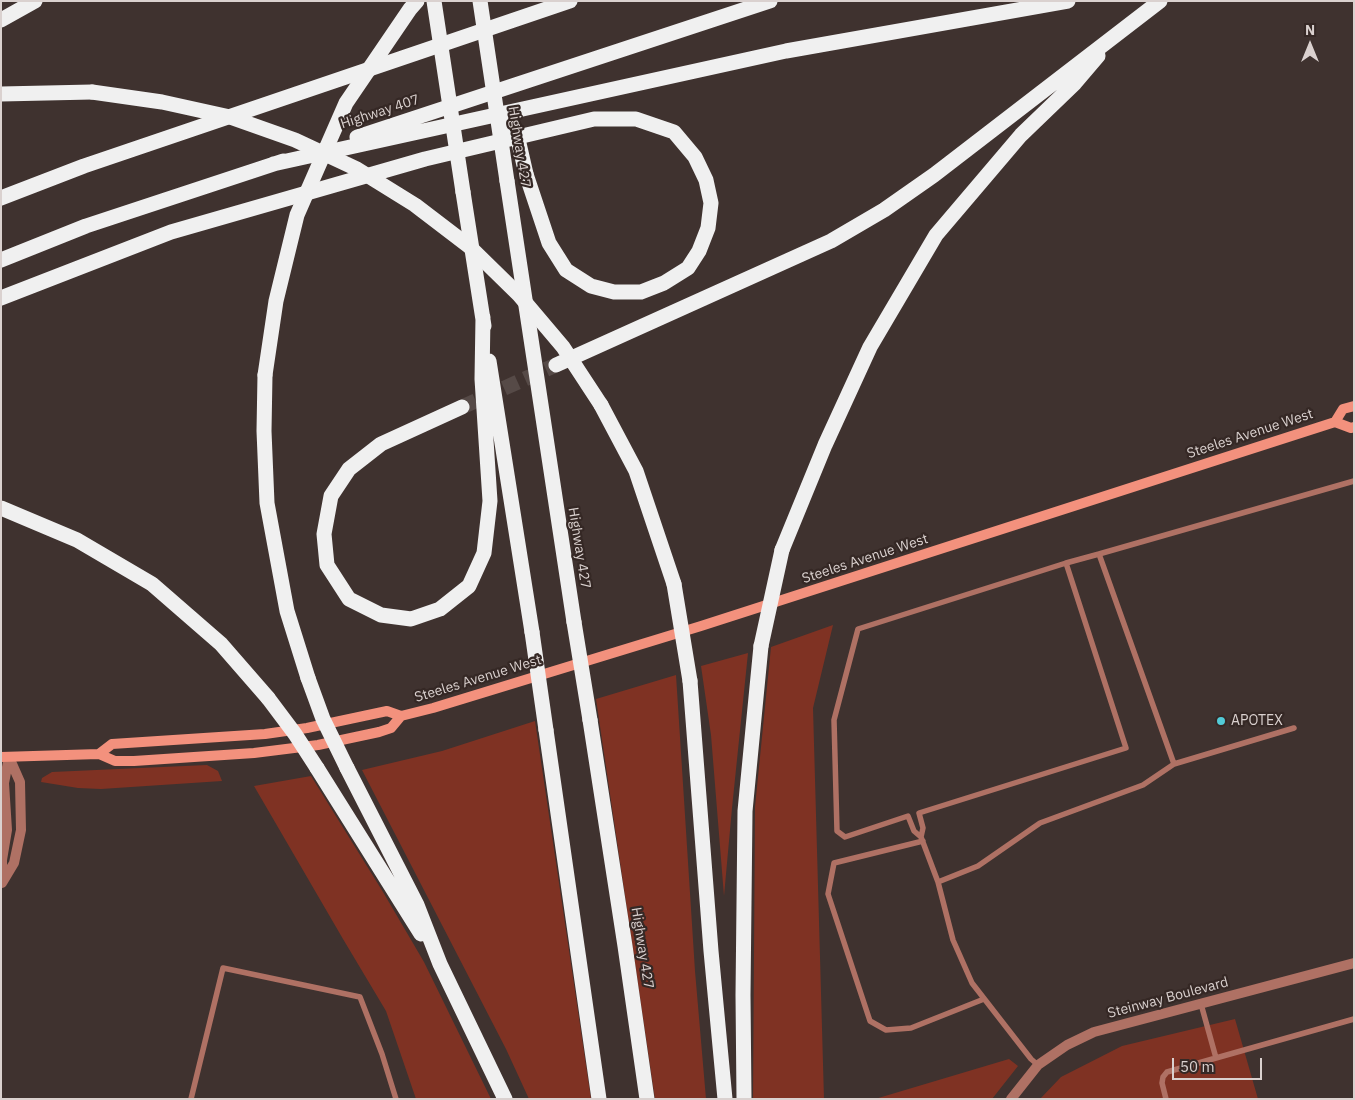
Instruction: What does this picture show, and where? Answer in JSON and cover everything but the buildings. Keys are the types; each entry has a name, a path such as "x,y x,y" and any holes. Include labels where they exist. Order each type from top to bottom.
{"highway":[{"path":"1,20 35,1"},
{"path":"417,1 346,104 297,215 276,301 265,375 264,431 267,503 287,611 323,719 417,905 440,964 505,1099"},
{"path":"434,1 532,632 599,1099"},
{"name":"Highway 427","path":"480,1 647,1099"},
{"path":"1,198 84,166 570,1"},
{"name":"Highway 407","path":"1,260 86,226 770,1"},
{"path":"273,164 786,51 1067,1"},
{"path":"556,365 832,241 869,219 934,175 1160,1"},
{"path":"744,1099 745,811 761,646 782,550 824,445 870,347 936,235 1021,136 1075,83 1119,32"},
{"path":"1,94 92,92 162,102 230,117 294,140 357,169 399,194 470,247 519,294 563,347 601,404 636,472 674,584 690,681 711,952 725,1099"},
{"path":"1,298 171,232 425,159 594,119 636,119 674,132 695,157 706,180 711,203 708,228 699,251 688,268 664,283 641,292 614,292 591,286 566,270 549,244 526,174 518,139 499,123"},
{"path":"462,407 381,444 349,469 331,496 324,534 327,565 349,599 381,615 411,619 440,609 469,586 484,552 490,501 482,379 482,317"},
{"path":"1,508 77,540 152,584 221,644 268,698 295,734 440,964"}],"main road":[{"name":"Steeles Avenue West","path":"1335,422 1343,409 1354,406"},
{"name":"Steeles Avenue West","path":"99,754 112,744 265,734 307,728 387,711 401,716 701,626 1335,422 1350,428 1354,427"},
{"name":"Steeles Avenue West","path":"5,757 99,754 115,761 134,761 283,750 318,745 379,732 392,728 401,716"}],"street":[{"path":"2,886 14,863 21,830 20,782 5,757"},
{"path":"2,886 2,860 7,830 4,783 5,757"},
{"name":"Steinway Boulevard","path":"1011,1099 1038,1066 1067,1045 1094,1032 1354,963"}],"lane":[{"path":"1038,1066 1031,1060 972,983 953,940 938,882 922,839 914,831 908,816 845,837 837,831 834,720 858,628 1066,563 1354,480"},
{"path":"1098,554 1174,764"},
{"path":"922,839 923,828 919,813 1126,748 1066,563"},
{"path":"938,882 978,866 1040,823 1143,785 1174,764 1294,728"},
{"path":"922,839 834,863 828,894 870,1021 886,1030 911,1028 984,999"},
{"path":"191,1099 223,968 360,996 382,1054 396,1099"},
{"path":"1201,1004 1216,1058"},
{"path":"1166,1099 1162,1083 1163,1077 1167,1072 1354,1019"}],"shaded area":[{"path":"833,625 813,708 824,1099 753,1099 755,807 771,647"},
{"path":"748,653 724,896 711,735 701,666"},
{"path":"676,675 695,971 706,1099 655,1099 596,699"},
{"path":"535,721 591,1099 529,1099 506,1049 362,770 442,751"},
{"path":"207,765 218,771 222,781 101,789 78,788 41,782 42,778 52,772"},
{"path":"311,776 424,962 491,1099 416,1099 386,1011 254,786"},
{"path":"1235,1019 1258,1099 1040,1099 1061,1077 1122,1046"},
{"path":"1009,1059 1018,1066 992,1099 875,1099"}],"tunnel":[{"path":"462,407 556,365"}],"place":[{"name":"APOTEX","path":"1221,721"}]}
